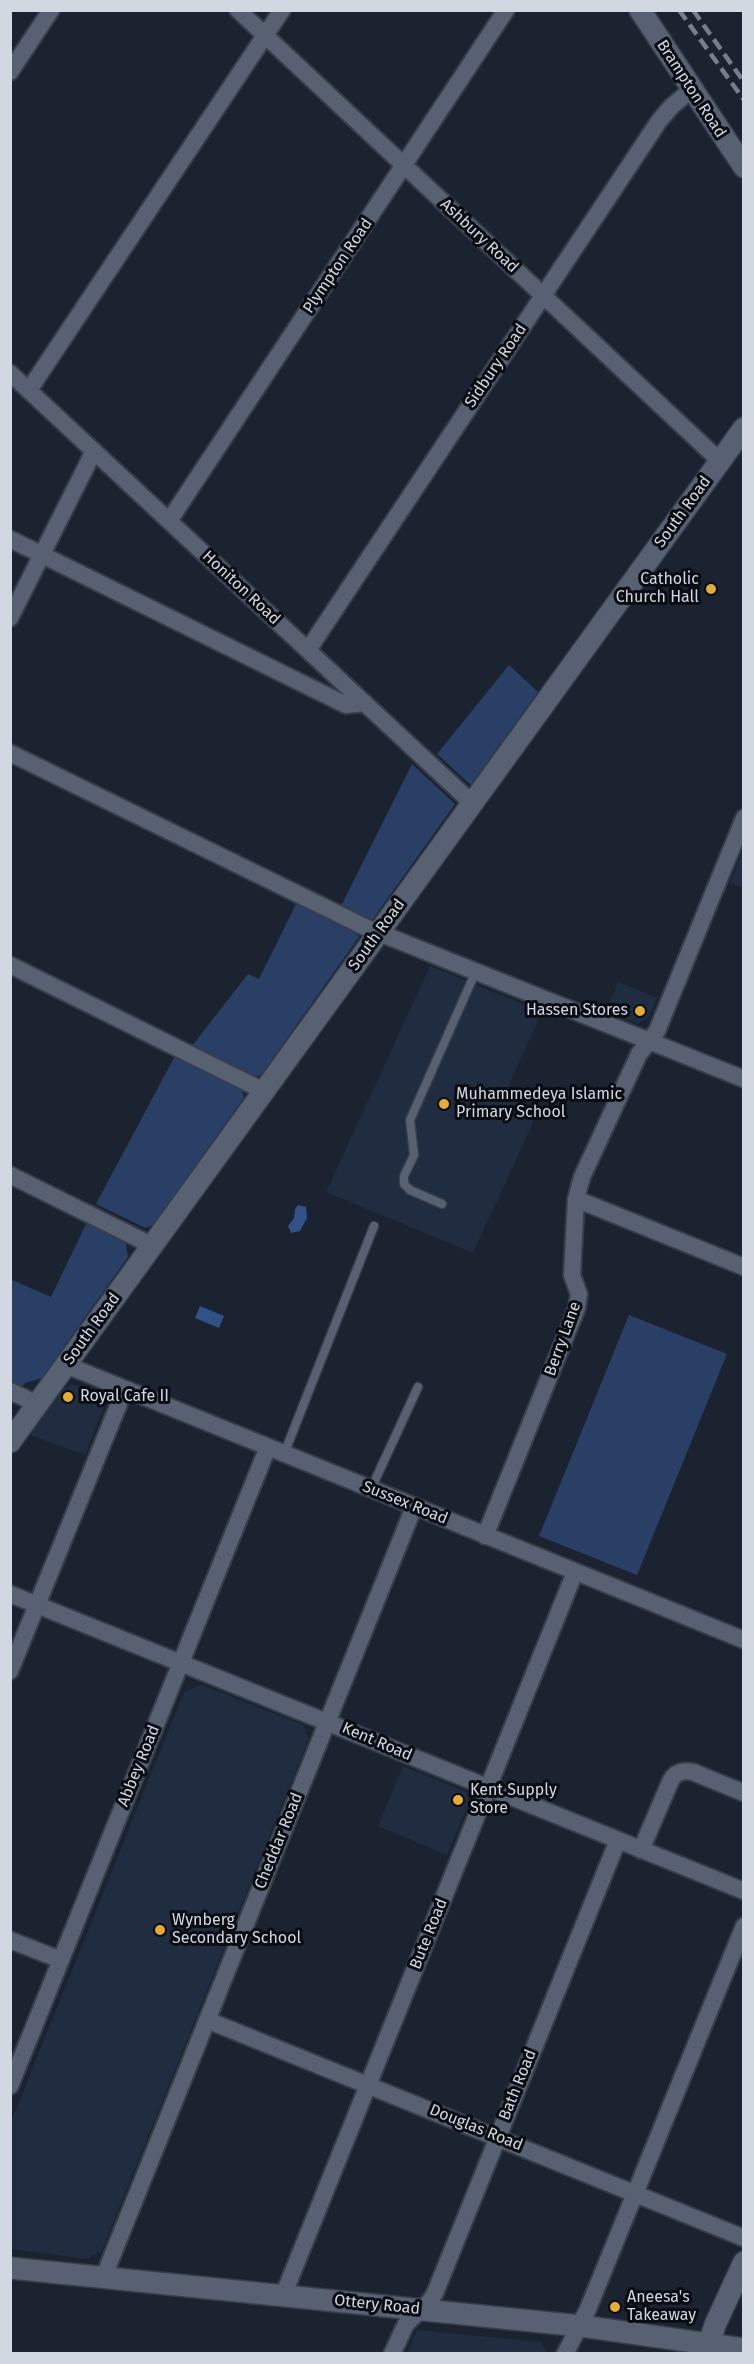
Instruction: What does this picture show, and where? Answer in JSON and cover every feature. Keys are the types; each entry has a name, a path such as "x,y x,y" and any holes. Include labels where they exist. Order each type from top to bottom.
{"street":[{"path":"10,72 51,10"},
{"name":"Ashbury Road","path":"238,10 720,461"},
{"path":"29,390 282,10"},
{"name":"Plympton Road","path":"169,521 405,167 506,10"},
{"name":"Brampton Road","path":"640,10 744,167"},
{"name":"Sidbury Road","path":"308,650 660,122 672,106 692,89"},
{"name":"Honiton Road","path":"10,373 472,803"},
{"name":"South Road","path":"10,1442 744,428"},
{"path":"10,618 94,451"},
{"path":"10,539 346,705 365,703"},
{"path":"10,753 378,932 744,1079"},
{"name":"Berry Lane","path":"485,1536 577,1308 579,1294 572,1275 576,1199 582,1177 639,1054 657,1031 744,818"},
{"path":"10,964 264,1091"},
{"path":"10,1175 153,1246"},
{"path":"576,1199 744,1267"},
{"name":"Sussex Road","path":"66,1365 485,1536 743,1638"},
{"path":"10,1671 125,1389"},
{"path":"10,1391 37,1404"},
{"name":"Abbey Road","path":"10,2086 182,1663 276,1450"},
{"name":"Cheddar Road","path":"104,2276 414,1507"},
{"name":"Bute Road","path":"283,2296 575,1572"},
{"name":"Kent Road","path":"10,1594 744,1891"},
{"path":"641,1850 670,1780 676,1774 687,1770 744,1792"},
{"name":"Bath Road","path":"392,2354 406,2324 430,2301 435,2293 618,1840"},
{"path":"565,2354 581,2326 744,1926"},
{"path":"10,1940 61,1960"},
{"name":"Douglas Road","path":"207,2020 744,2238"},
{"path":"709,2344 715,2325 744,2262"},
{"name":"Ottery Road","path":"10,2268 581,2326 744,2349"}],"lane":[{"path":"442,1204 410,1190 404,1184 404,1176 414,1155 410,1120 476,971"},
{"path":"276,1450 374,1226"},
{"path":"372,1489 418,1387"}],"shaded area":[{"path":"509,665 538,692 471,785 437,754"},
{"path":"412,764 455,804 373,919 368,919 341,906"},
{"path":"743,850 743,888 730,883"},
{"path":"297,902 355,932 359,937 261,1075 254,1076 192,1046 248,974 259,979"},
{"name":"Muhammedeya Islamic Primary School","path":"430,966 542,1012 504,1096 538,1112 473,1253 326,1192"},
{"path":"618,982 657,998 648,1018 639,1024 606,1011"},
{"path":"176,1054 238,1086 244,1098 153,1225 145,1228 96,1204"},
{"path":"298,1205 306,1207 307,1218 300,1231 291,1233 288,1226 294,1218"},
{"path":"87,1222 129,1243 126,1245 128,1257 42,1378 25,1383 21,1388 11,1383 10,1279 51,1297"},
{"path":"200,1306 224,1316 219,1328 195,1318"},
{"path":"629,1315 727,1354 637,1575 539,1536"},
{"path":"72,1384 107,1398 85,1455 28,1434 49,1404 51,1405 63,1389"},
{"name":"Wynberg Secondary School","path":"202,1685 303,1725 309,1738 102,2250 87,2259 11,2249 11,2122 184,1692"},
{"path":"403,1766 466,1792 469,1802 447,1855 378,1826"},
{"path":"417,2330 541,2342 548,2353 407,2353"}],"railway":[{"path":"679,10 744,100"},
{"path":"693,10 744,82"}],"place":[{"name":"Catholic Church Hall","path":"711,589"},
{"name":"Hassen Stores","path":"640,1011"},
{"name":"Muhammedeya Islamic Primary School","path":"444,1104"},
{"name":"Royal Cafe II","path":"68,1397"},
{"name":"Kent Supply Store","path":"458,1800"},
{"name":"Wynberg Secondary School","path":"160,1930"},
{"name":"Aneesa's Takeaway","path":"615,2307"}]}
